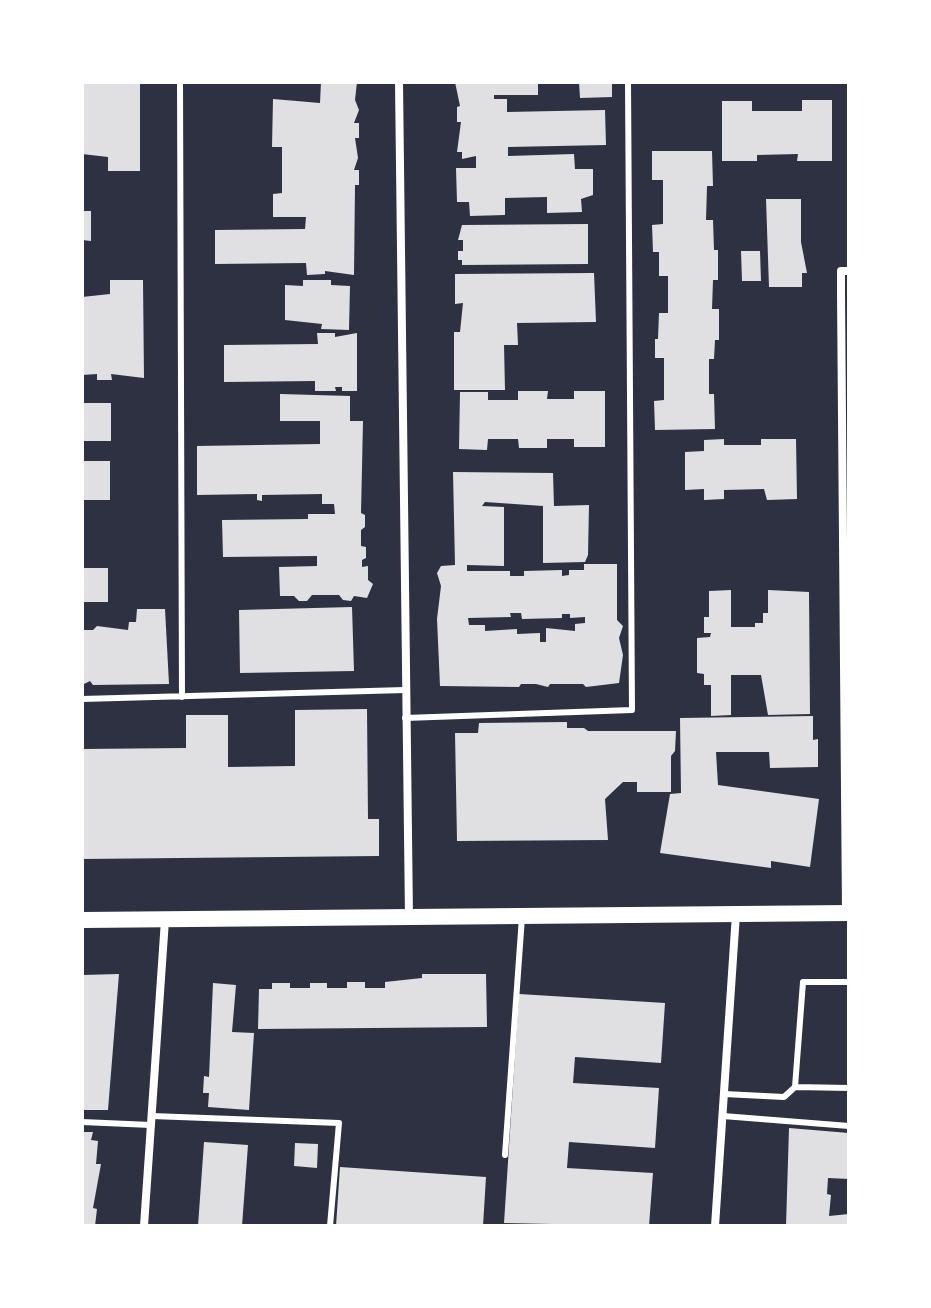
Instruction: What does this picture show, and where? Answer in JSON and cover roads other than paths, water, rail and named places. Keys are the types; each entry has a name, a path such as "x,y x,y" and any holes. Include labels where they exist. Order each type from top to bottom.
{"main road":[{"path":"82,920 847,913"}],"street":[{"path":"399,82 409,918"},
{"path":"845,271 847,913"},
{"path":"715,1226 736,914"},
{"path":"144,1226 165,920"}],"lane":[{"path":"180,82 182,697"},
{"path":"405,718 632,710 628,82"},
{"path":"82,699 405,690"},
{"path":"505,1155 522,917"},
{"path":"795,1087 803,982 849,982"},
{"path":"724,1094 784,1097 795,1087 849,1088"},
{"path":"723,1116 849,1126"},
{"path":"82,1122 339,1123 330,1226"}]}
